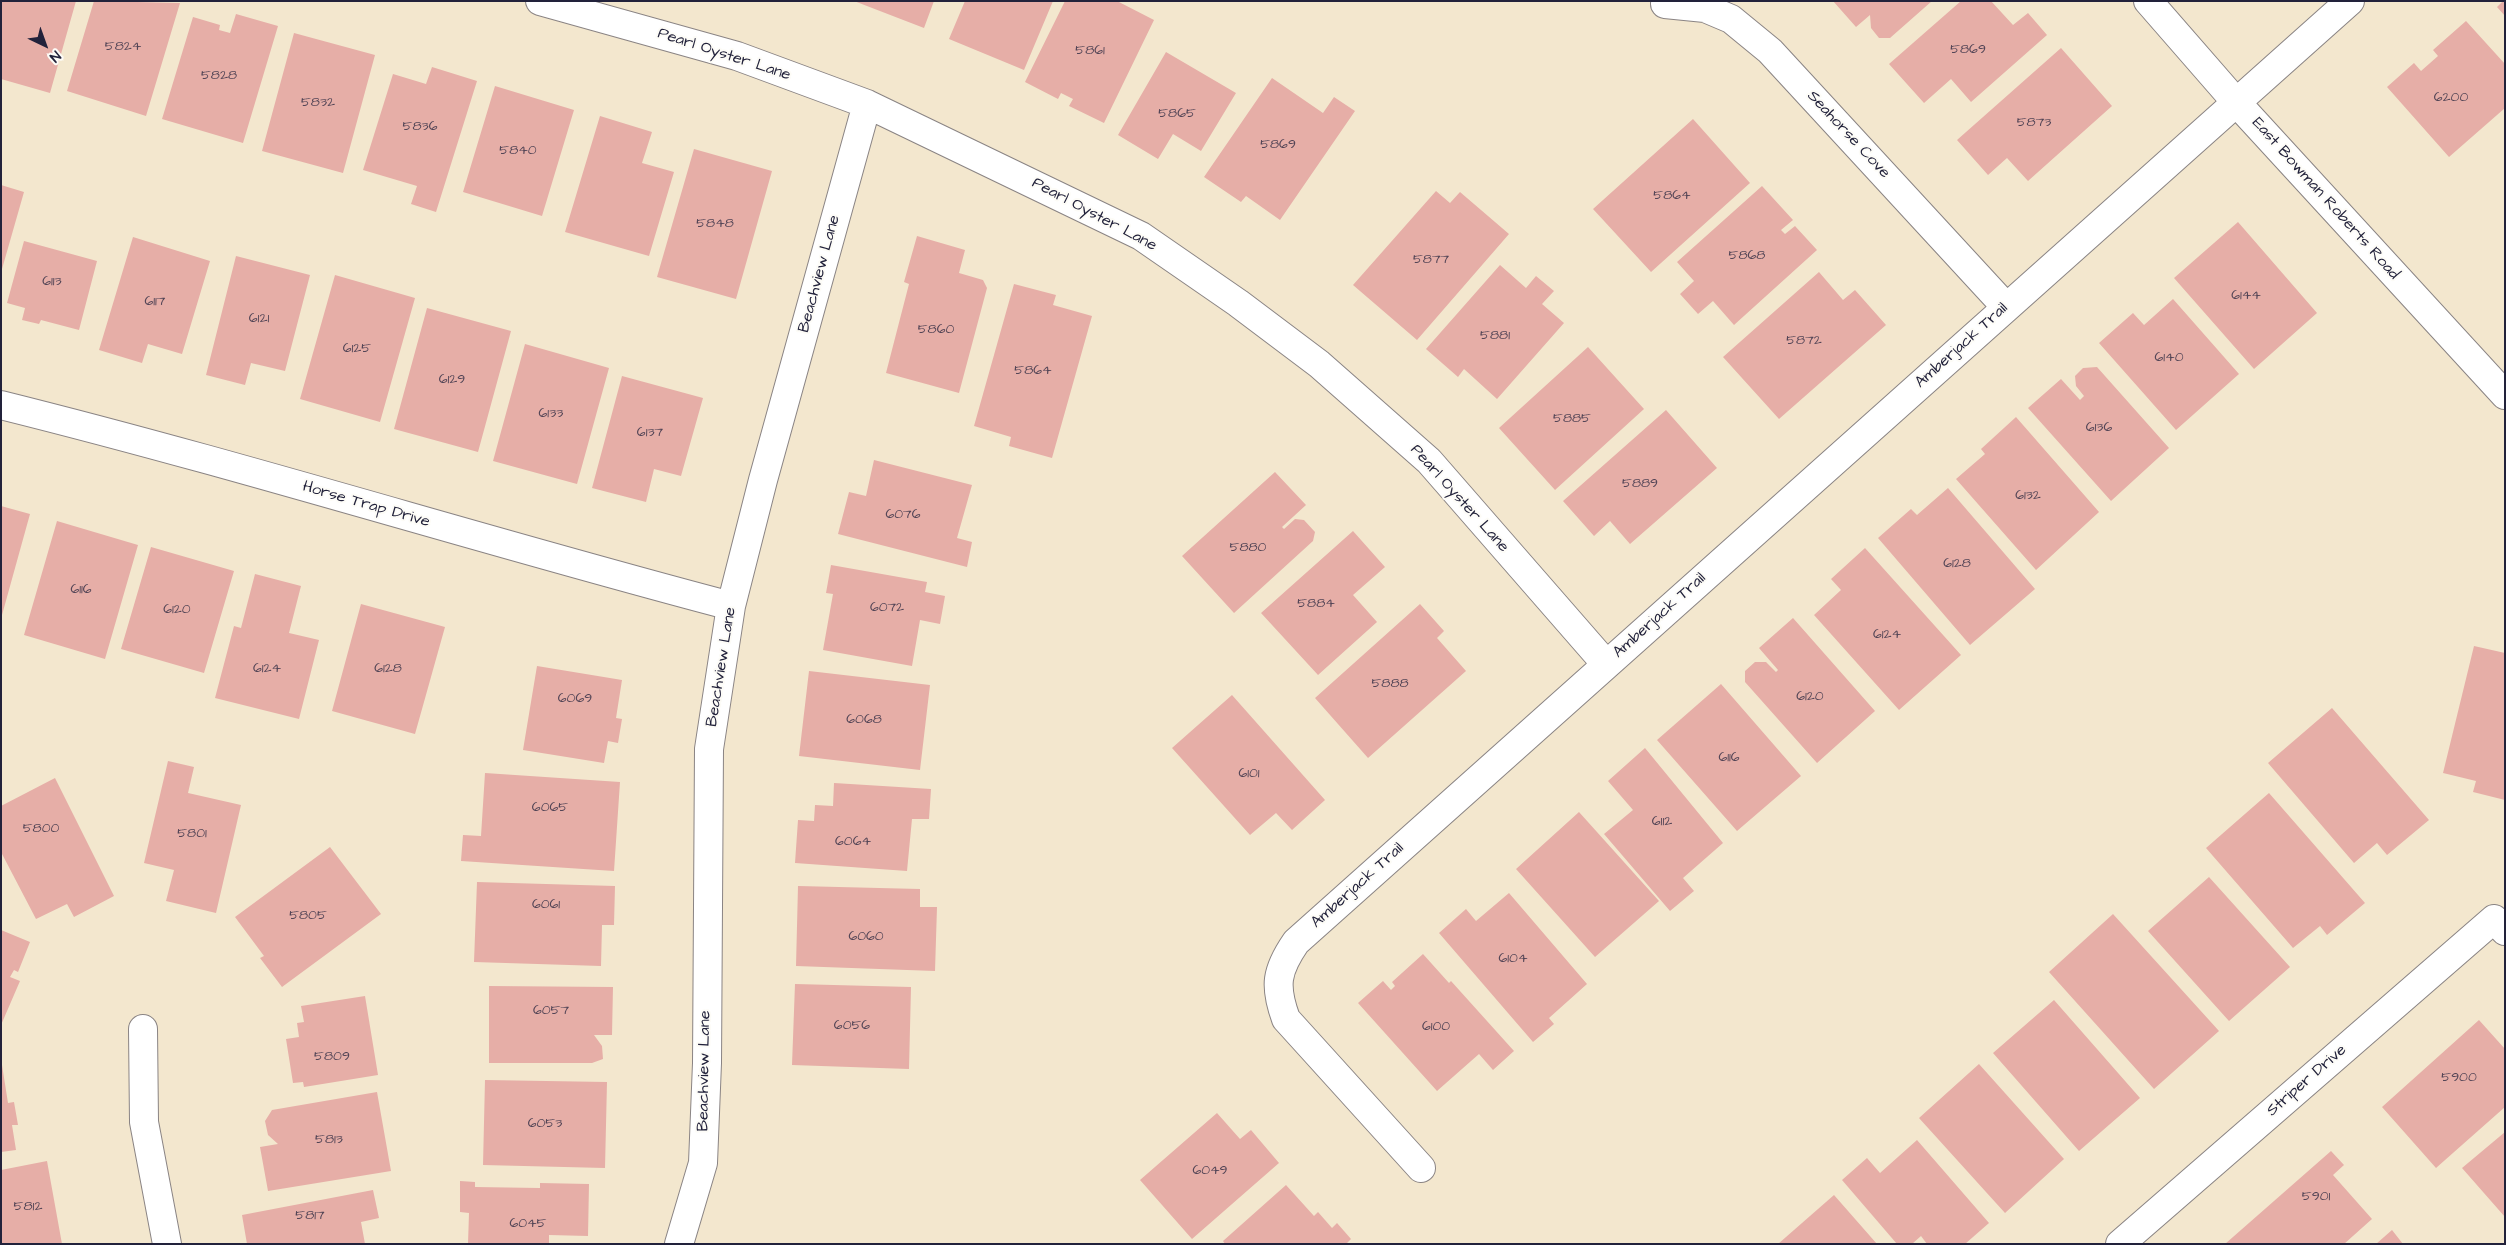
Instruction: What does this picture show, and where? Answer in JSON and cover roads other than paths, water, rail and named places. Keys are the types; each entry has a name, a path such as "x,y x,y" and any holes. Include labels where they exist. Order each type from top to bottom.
{"street":[{"name":"Pearl Oyster Lane","path":"540,1 737,56 867,104 1141,236 1238,302 1319,364 1429,461 1606,664"},
{"name":"East Bowman Roberts Road","path":"2148,1 2236,102 2505,396"},
{"name":"Amberjack Trail","path":"1421,1168 1286,1019 1278,997 1284,959 1296,942 2350,1"},
{"name":"Seahorse Cove","path":"1665,4 1705,8 1731,19 1770,51 2006,307"},
{"name":"Beachview Lane","path":"679,1244 703,1163 707,1063 709,748 731,606 867,104"},
{"name":"Horse Trap Drive","path":"1,404 104,430 595,570 731,606"},
{"name":"Striper Drive","path":"2120,1244 2500,925"},
{"path":"144,1029 144,1122 167,1244"}]}
